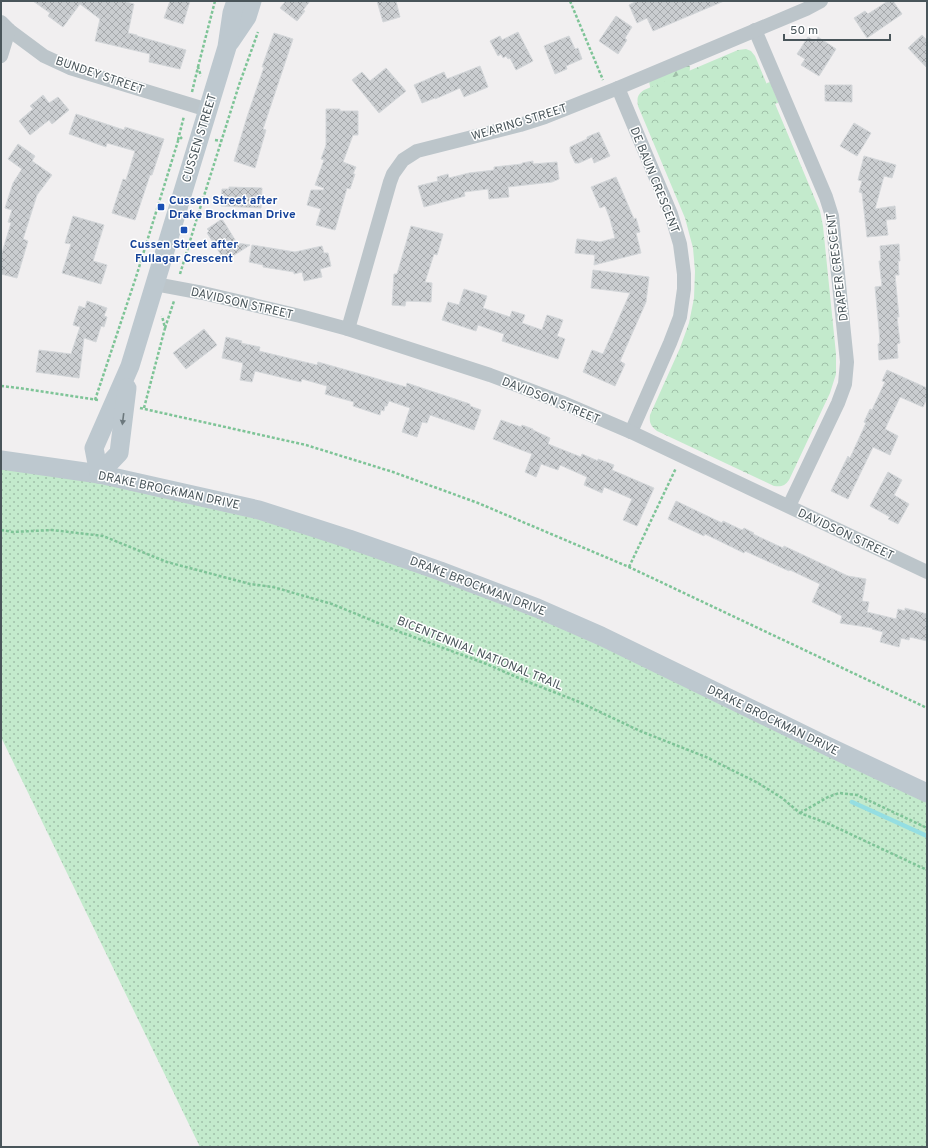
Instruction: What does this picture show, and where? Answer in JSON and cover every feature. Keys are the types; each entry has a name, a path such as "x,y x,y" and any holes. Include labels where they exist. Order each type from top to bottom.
{"main road":[{"name":"CUSSEN STREET","path":"99,474 94,448 130,366 227,47 232,13 236,1"},
{"name":"CUSSEN STREET","path":"227,47 247,17 252,1"},
{"name":"DRAKE BROCKMAN DRIVE","path":"1,460 99,474 259,510 440,570 537,608 601,636 927,793"}],"street":[{"name":"WEARING STREET","path":"348,329 390,182 393,174 403,160 417,151 520,125 545,117 613,90 821,1"},
{"path":"1,56 5,26"},
{"name":"BUNDEY STREET","path":"5,26 44,56 70,68 208,110"},
{"name":"DRAPER CRESCENT","path":"755,30 826,197 832,216 847,362 845,384 838,403 789,506"},
{"name":"DE BAUN CRESCENT","path":"613,90 671,214 680,244 684,274 684,289 680,317 631,432"},
{"name":"DAVIDSON STREET","path":"155,284 255,306 348,329 490,375 561,402 631,432 927,572"}],"path":[{"path":"192,92 215,1"},
{"path":"570,1 613,90"},
{"path":"180,275 239,85 259,29"},
{"path":"198,67 202,79"},
{"path":"1,386 95,400 136,277 184,118"},
{"path":"178,141 184,136"},
{"path":"177,211 197,218"},
{"path":"174,300 144,408 306,444 393,472 478,503 629,567 927,708"},
{"path":"161,312 165,328"},
{"path":"629,567 682,456"},
{"name":"BICENTENNIAL NATIONAL TRAIL","path":"1,530 13,532 52,530 102,536 167,562 250,584 273,587 332,604 400,632 484,662 528,682 577,701 640,731 706,757 758,783 782,798 800,813 836,827 927,870"},
{"path":"800,813 828,796 839,793 857,795 927,828"}],"green space":[{"path":"746,49 751,51 755,56 820,211 823,226 836,354 836,374 830,393 789,480 783,486 774,486 657,431 650,422 650,415 680,348 689,323 694,298 695,271 693,248 685,218 638,106 638,97 644,90 738,50"},
{"path":"687,62 690,67 689,78 653,103 649,81"},
{"path":"770,82 778,103 768,105 760,91 767,83"},
{"path":"1,460 99,474 440,571 927,791 927,1147 200,1147 1,737"}],"building":[{"path":"33,1 122,1 134,4 128,33 186,50 180,69 149,62 150,54 95,41 100,19 80,4 63,27 48,16 50,13"},
{"path":"170,1 190,1 183,24 164,18"},
{"path":"286,1 310,1 303,10 305,11 297,21 280,8"},
{"path":"377,1 396,1 400,17 383,22"},
{"path":"637,1 724,1 653,31 647,18 637,23 629,5"},
{"path":"888,1 893,1 902,14 867,38 854,18 865,11 868,14"},
{"path":"616,16 632,27 625,38 627,40 618,54 599,41"},
{"path":"518,32 533,61 516,70 510,58 508,59 506,56 503,58 501,54 498,56 490,41 500,36 502,40"},
{"path":"274,33 293,39 263,129 266,130 255,168 234,161 264,67 262,67"},
{"path":"922,35 927,40 927,68 908,48"},
{"path":"569,36 575,49 578,48 582,59 566,66 567,69 555,74 544,46"},
{"path":"808,37 816,42 818,37 836,49 819,76 801,65 805,59 797,54"},
{"path":"480,66 488,87 464,97 460,88 422,103 414,85 444,72 447,79"},
{"path":"386,68 406,91 379,113 352,80 362,72 370,81"},
{"path":"825,85 852,85 852,102 825,101"},
{"path":"43,95 49,103 58,97 69,110 52,124 49,120 30,135 19,121 33,109 30,106"},
{"path":"326,109 358,111 358,135 353,135 343,162 356,167 353,174 355,174 350,189 347,188 335,230 316,225 321,209 307,205 311,190 323,190 324,188 315,185 324,160 321,159 326,145"},
{"path":"76,114 124,130 125,127 164,139 135,220 112,213 123,179 126,180 135,151 107,143 106,147 69,134"},
{"path":"854,123 871,133 857,156 840,146"},
{"path":"599,132 610,156 594,163 592,157 579,163 575,163 570,152 570,147"},
{"path":"18,144 35,156 32,161 52,175 37,195 23,239 28,241 17,278 1,274 1,256 11,223 8,222 12,210 5,208 13,183 22,169 8,159"},
{"path":"864,156 896,165 892,178 884,176 875,209 895,206 896,219 886,220 888,235 867,237 862,193 859,192 862,181 858,180"},
{"path":"533,161 533,164 557,162 559,179 552,182 508,187 509,197 489,199 488,189 464,192 465,196 424,207 418,186 438,181 437,177 448,174 449,178 469,173 494,170 494,167 522,164"},
{"path":"616,177 634,219 636,218 640,232 636,233 641,253 594,265 595,255 575,253 577,239 600,242 615,238 605,206 600,208 591,187"},
{"path":"229,187 262,188 261,208 221,206 222,189 229,189"},
{"path":"73,216 104,225 93,261 107,265 101,284 62,273 71,244 65,243"},
{"path":"222,219 237,243 250,245 225,261 207,233 209,231 207,229"},
{"path":"411,226 443,234 437,255 434,254 425,282 432,283 431,302 406,301 405,306 392,305 394,274 397,274"},
{"path":"899,244 899,275 895,275 900,343 897,344 898,358 879,360 878,344 880,343 875,287 882,286 879,261 881,261 880,246"},
{"path":"252,245 295,252 322,246 324,253 328,253 331,266 320,269 322,277 304,281 302,272 294,274 294,272 263,267 263,265 249,262"},
{"path":"593,270 649,277 646,302 620,361 625,364 615,386 583,372 592,350 603,354 630,293 591,288"},
{"path":"464,289 487,296 483,308 510,317 512,311 525,315 522,323 542,330 547,315 563,320 557,336 565,339 558,359 502,341 504,334 478,325 476,331 442,320 448,302 459,305"},
{"path":"87,301 107,308 104,316 107,317 104,327 101,326 96,342 84,338 79,378 36,372 39,350 71,354 80,327 73,325 79,306 85,308"},
{"path":"204,329 217,345 186,369 173,353"},
{"path":"226,337 242,341 241,343 260,347 259,351 317,365 318,362 406,387 407,383 470,404 470,406 481,410 474,430 430,415 427,423 422,422 417,437 402,432 410,408 389,401 387,406 385,406 384,411 381,410 380,415 353,406 354,402 325,394 327,386 302,379 301,382 255,371 252,382 240,380 243,363 222,358"},
{"path":"887,370 927,388 927,398 923,407 900,397 885,429 898,436 890,455 873,447 848,499 831,491 848,456 850,458 866,423 864,422 870,409 872,410 885,382 882,381"},
{"path":"501,420 521,427 522,425 533,429 550,438 548,444 581,457 582,454 598,461 598,459 614,465 612,470 654,488 637,526 623,520 632,499 604,487 602,493 584,485 587,477 560,465 558,470 541,464 536,477 525,472 532,454 493,439"},
{"path":"888,472 902,480 894,495 909,504 898,524 888,519 890,517 870,506"},
{"path":"676,501 722,523 723,521 742,530 744,528 754,533 753,534 783,548 784,546 848,576 866,579 862,601 869,602 867,612 896,619 898,609 905,611 905,608 927,614 927,641 910,637 909,640 901,638 899,647 880,642 883,632 872,629 873,628 840,623 842,616 812,602 820,584 745,551 744,553 705,534 704,536 668,519"}],"waterway":[{"path":"852,802 927,836"}],"place":[{"name":"Cussen Street after Drake Brockman Drive","path":"161,207"},
{"name":"Cussen Street after Fullagar Crescent","path":"184,230"}]}
